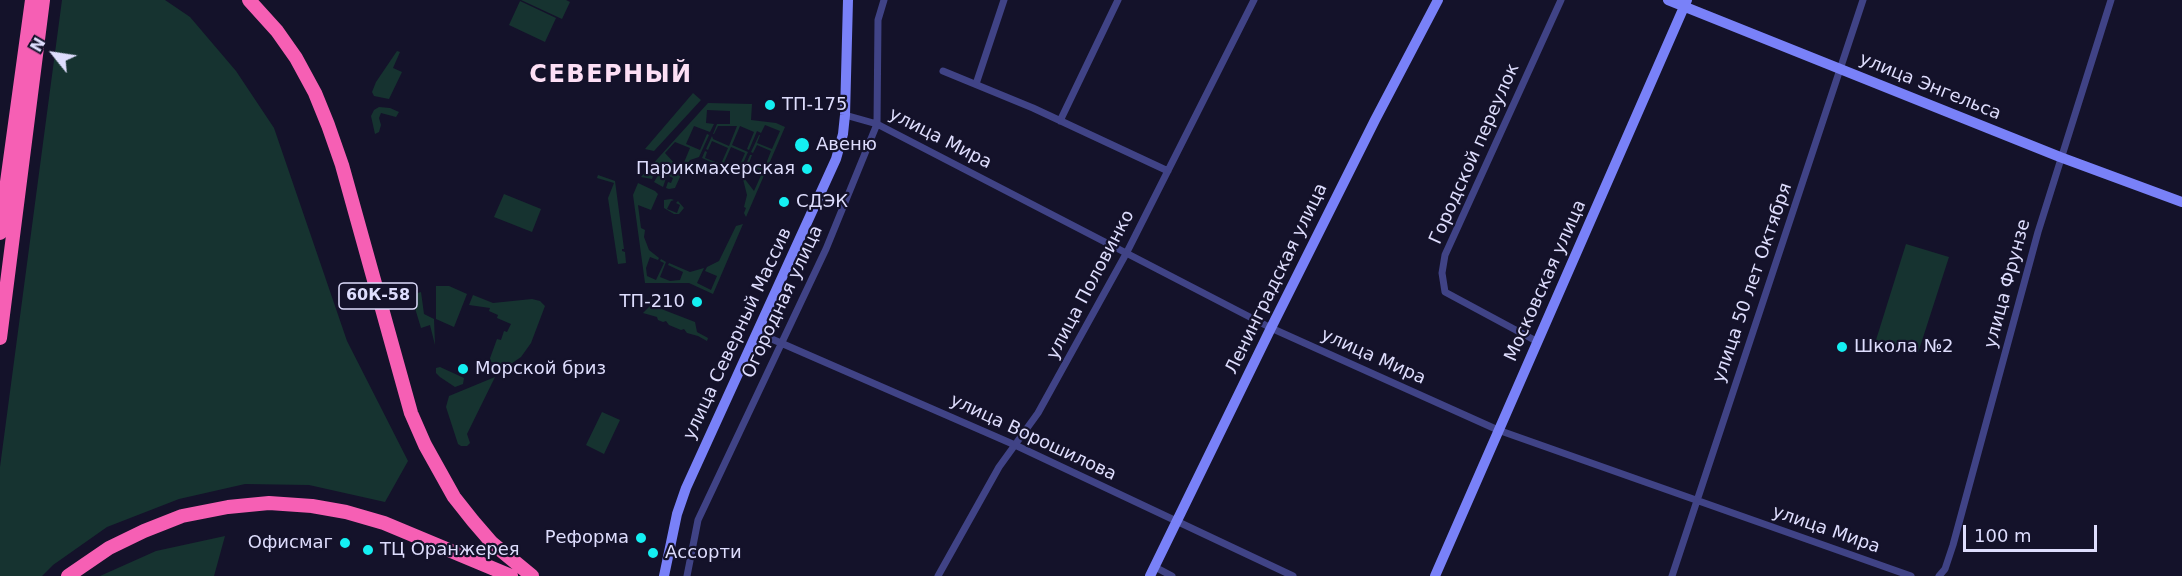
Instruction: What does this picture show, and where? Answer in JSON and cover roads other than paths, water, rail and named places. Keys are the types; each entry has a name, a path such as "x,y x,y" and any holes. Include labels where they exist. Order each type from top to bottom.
{"highway":[{"path":"0,233 32,0"},
{"path":"0,338 43,0"},
{"name":"60К-58","path":"249,0 278,31 296,58 315,93 328,125 342,165 411,413 424,445 454,497 473,521 492,543 532,576"},
{"path":"68,576 110,548 173,520 228,507 268,503 312,506 346,512 384,523 511,576"}],"street":[{"name":"улица Северный Массив","path":"664,576 677,514 686,488 836,159 843,134 845,114 848,0"},
{"name":"Огородная улица","path":"687,576 698,520 826,249 878,124 878,20 884,0"},
{"path":"976,84 1004,0"},
{"path":"1060,121 1118,0"},
{"name":"улица Половинко","path":"938,576 999,467 1038,413 1127,252 1254,0"},
{"name":"Ленинградская улица","path":"1152,571 1375,120 1438,0"},
{"name":"Городской переулок","path":"1538,342 1445,292 1442,273 1445,255 1561,0"},
{"name":"улица Энгельса","path":"1668,0 1685,3 2060,157 2182,202"},
{"name":"улица 50 лет Октября","path":"1672,576 1863,0"},
{"name":"улица Фрунзе","path":"1939,576 1953,545 2035,243 2060,157 2111,0"},
{"name":"Московская улица","path":"1435,576 1685,3"},
{"path":"943,71 1060,121 1168,171"},
{"name":"улица Мира","path":"845,114 878,124 1271,328 1498,430 1911,576"},
{"name":"улица Ворошилова","path":"758,333 1015,445 1293,576"},
{"path":"1152,571 1172,576"}],"place":[{"name":"ТП-175","path":"770,105"},
{"name":"Авеню","path":"802,145"},
{"name":"Парикмахерская","path":"807,169"},
{"name":"СДЭК","path":"784,202"},
{"name":"ТП-210","path":"697,302"},
{"name":"Школа №2","path":"1842,347"},
{"name":"Морской бриз","path":"463,369"},
{"name":"Реформа","path":"641,538"},
{"name":"Офисмаг","path":"345,543"},
{"name":"ТЦ Оранжерея","path":"368,550"},
{"name":"Ассорти","path":"653,553"}],"district":[{"name":"СЕВЕРНЫЙ","path":"611,76"}]}
